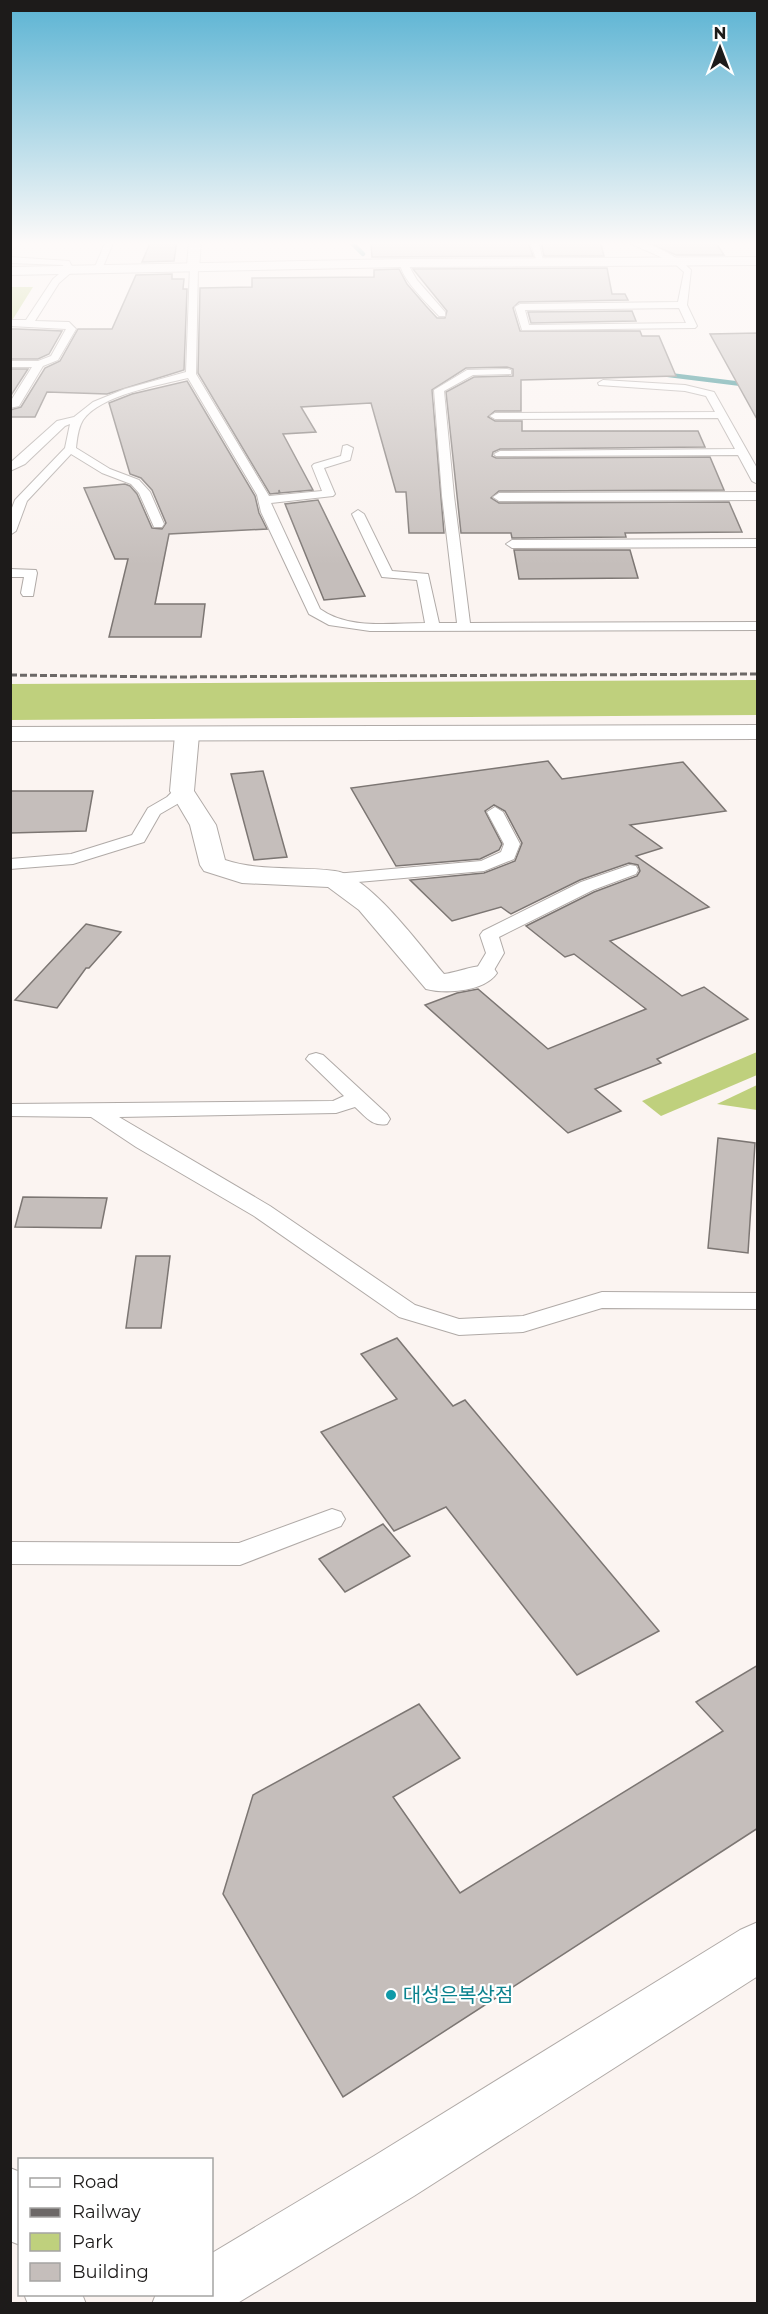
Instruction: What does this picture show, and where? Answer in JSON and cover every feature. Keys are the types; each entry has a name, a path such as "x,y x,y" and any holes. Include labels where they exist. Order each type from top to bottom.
{"street":[{"path":"10,734 758,732"},
{"path":"187,735 182,791 203,825 213,865 242,874 335,879 369,904 436,983 464,981 483,973"},
{"path":"213,2284 394,2176 758,1947"},
{"path":"10,2196 18,2213"},
{"path":"181,2304 194,2296"}],"lane":[{"path":"10,364 39,364 55,358 60,349"},
{"path":"192,349 191,374 265,500 267,512 314,611 322,618 347,626 758,626"},
{"path":"10,405 15,404 39,364"},
{"path":"464,627 448,496 439,390 471,372 507,372"},
{"path":"10,468 21,462 61,423 77,420 96,404 191,374"},
{"path":"603,383 685,387 710,394 720,415 743,448 758,481"},
{"path":"495,416 720,415"},
{"path":"10,531 21,500 70,449 77,420"},
{"path":"265,500 328,494 318,466 346,458 347,448"},
{"path":"500,454 743,448"},
{"path":"70,449 106,471 135,482 144,492 158,524"},
{"path":"500,497 758,496"},
{"path":"358,514 387,574 423,578 433,627"},
{"path":"512,544 758,543"},
{"path":"10,573 31,573 28,593"},
{"path":"10,864 73,859 138,838 154,811 173,800 182,791"},
{"path":"335,879 484,866 508,855 512,844 495,813"},
{"path":"483,973 495,953 489,936 587,886 630,870"},
{"path":"316,1059 380,1119"},
{"path":"10,1110 336,1107 358,1098"},
{"path":"95,1111 143,1142 262,1211 407,1311 459,1327 523,1324 602,1300 758,1301"},
{"path":"10,1553 240,1554 332,1519"}],"green space":[{"path":"757,680 757,715 11,720 11,684"},
{"path":"757,1052 757,1075 661,1116 642,1101"},
{"path":"757,1085 757,1110 717,1104"}],"building":[{"path":"10,349 52,349 49,354 38,359 10,359"},
{"path":"67,349 185,349 184,370 107,394 47,392 35,417 10,417 10,410 21,407 45,368 60,361"},
{"path":"199,349 665,349 676,376 521,380 521,411 495,411 488,417 495,421 522,421 522,431 698,431 705,447 500,449 493,452 492,456 496,458 710,457 724,490 499,491 491,498 499,503 729,502 742,532 625,533 626,537 512,538 511,533 461,533 446,392 474,377 513,376 513,369 507,367 466,368 432,390 444,533 409,533 406,492 396,492 371,403 301,407 316,432 283,434 313,490 280,493 279,490 279,493 270,494 198,373"},
{"path":"718,349 758,349 758,421"},
{"path":"10,369 28,369 10,397"},
{"path":"187,381 255,496 259,513 267,529 169,534 155,604 205,604 201,637 109,637 128,559 115,559 84,488 125,484 130,486 137,494 152,528 162,529 166,523 152,490 141,478 130,474 109,403 132,394"},
{"path":"318,500 365,596 324,600 285,504"},
{"path":"514,550 630,550 638,578 519,579"},
{"path":"548,761 562,779 683,762 726,811 630,825 662,848 636,856 709,907 610,941 682,996 704,987 748,1019 657,1059 661,1063 595,1089 621,1111 568,1133 425,1005 457,993 478,989 548,1049 646,1009 574,954 565,957 526,926 594,892 637,876 640,871 638,865 629,863 580,880 511,914 501,907 452,921 410,880 484,873 515,861 522,843 505,811 494,805 485,811 502,844 499,850 480,859 396,866 351,788"},
{"path":"263,771 287,857 254,860 231,774"},
{"path":"10,791 93,791 86,831 10,833"},
{"path":"86,924 121,932 89,968 86,968 57,1008 15,1000"},
{"path":"718,1138 755,1143 748,1253 708,1248"},
{"path":"23,1197 107,1198 101,1228 15,1227"},
{"path":"136,1256 170,1256 161,1328 126,1328"},
{"path":"397,1338 453,1406 465,1400 659,1631 577,1675 446,1507 394,1531 321,1432 397,1399 361,1354"},
{"path":"383,1524 410,1556 345,1592 319,1559"},
{"name":"대성은복상점","path":"758,1665 758,1828 343,2097 223,1894 253,1795 419,1704 460,1758 393,1797 460,1893 723,1731 696,1702"}],"waterway":[{"path":"661,374 750,385"}],"railway":[{"path":"10,675 167,677 758,674"}],"place":[{"name":"대성은복상점","path":"391,1995"}]}
